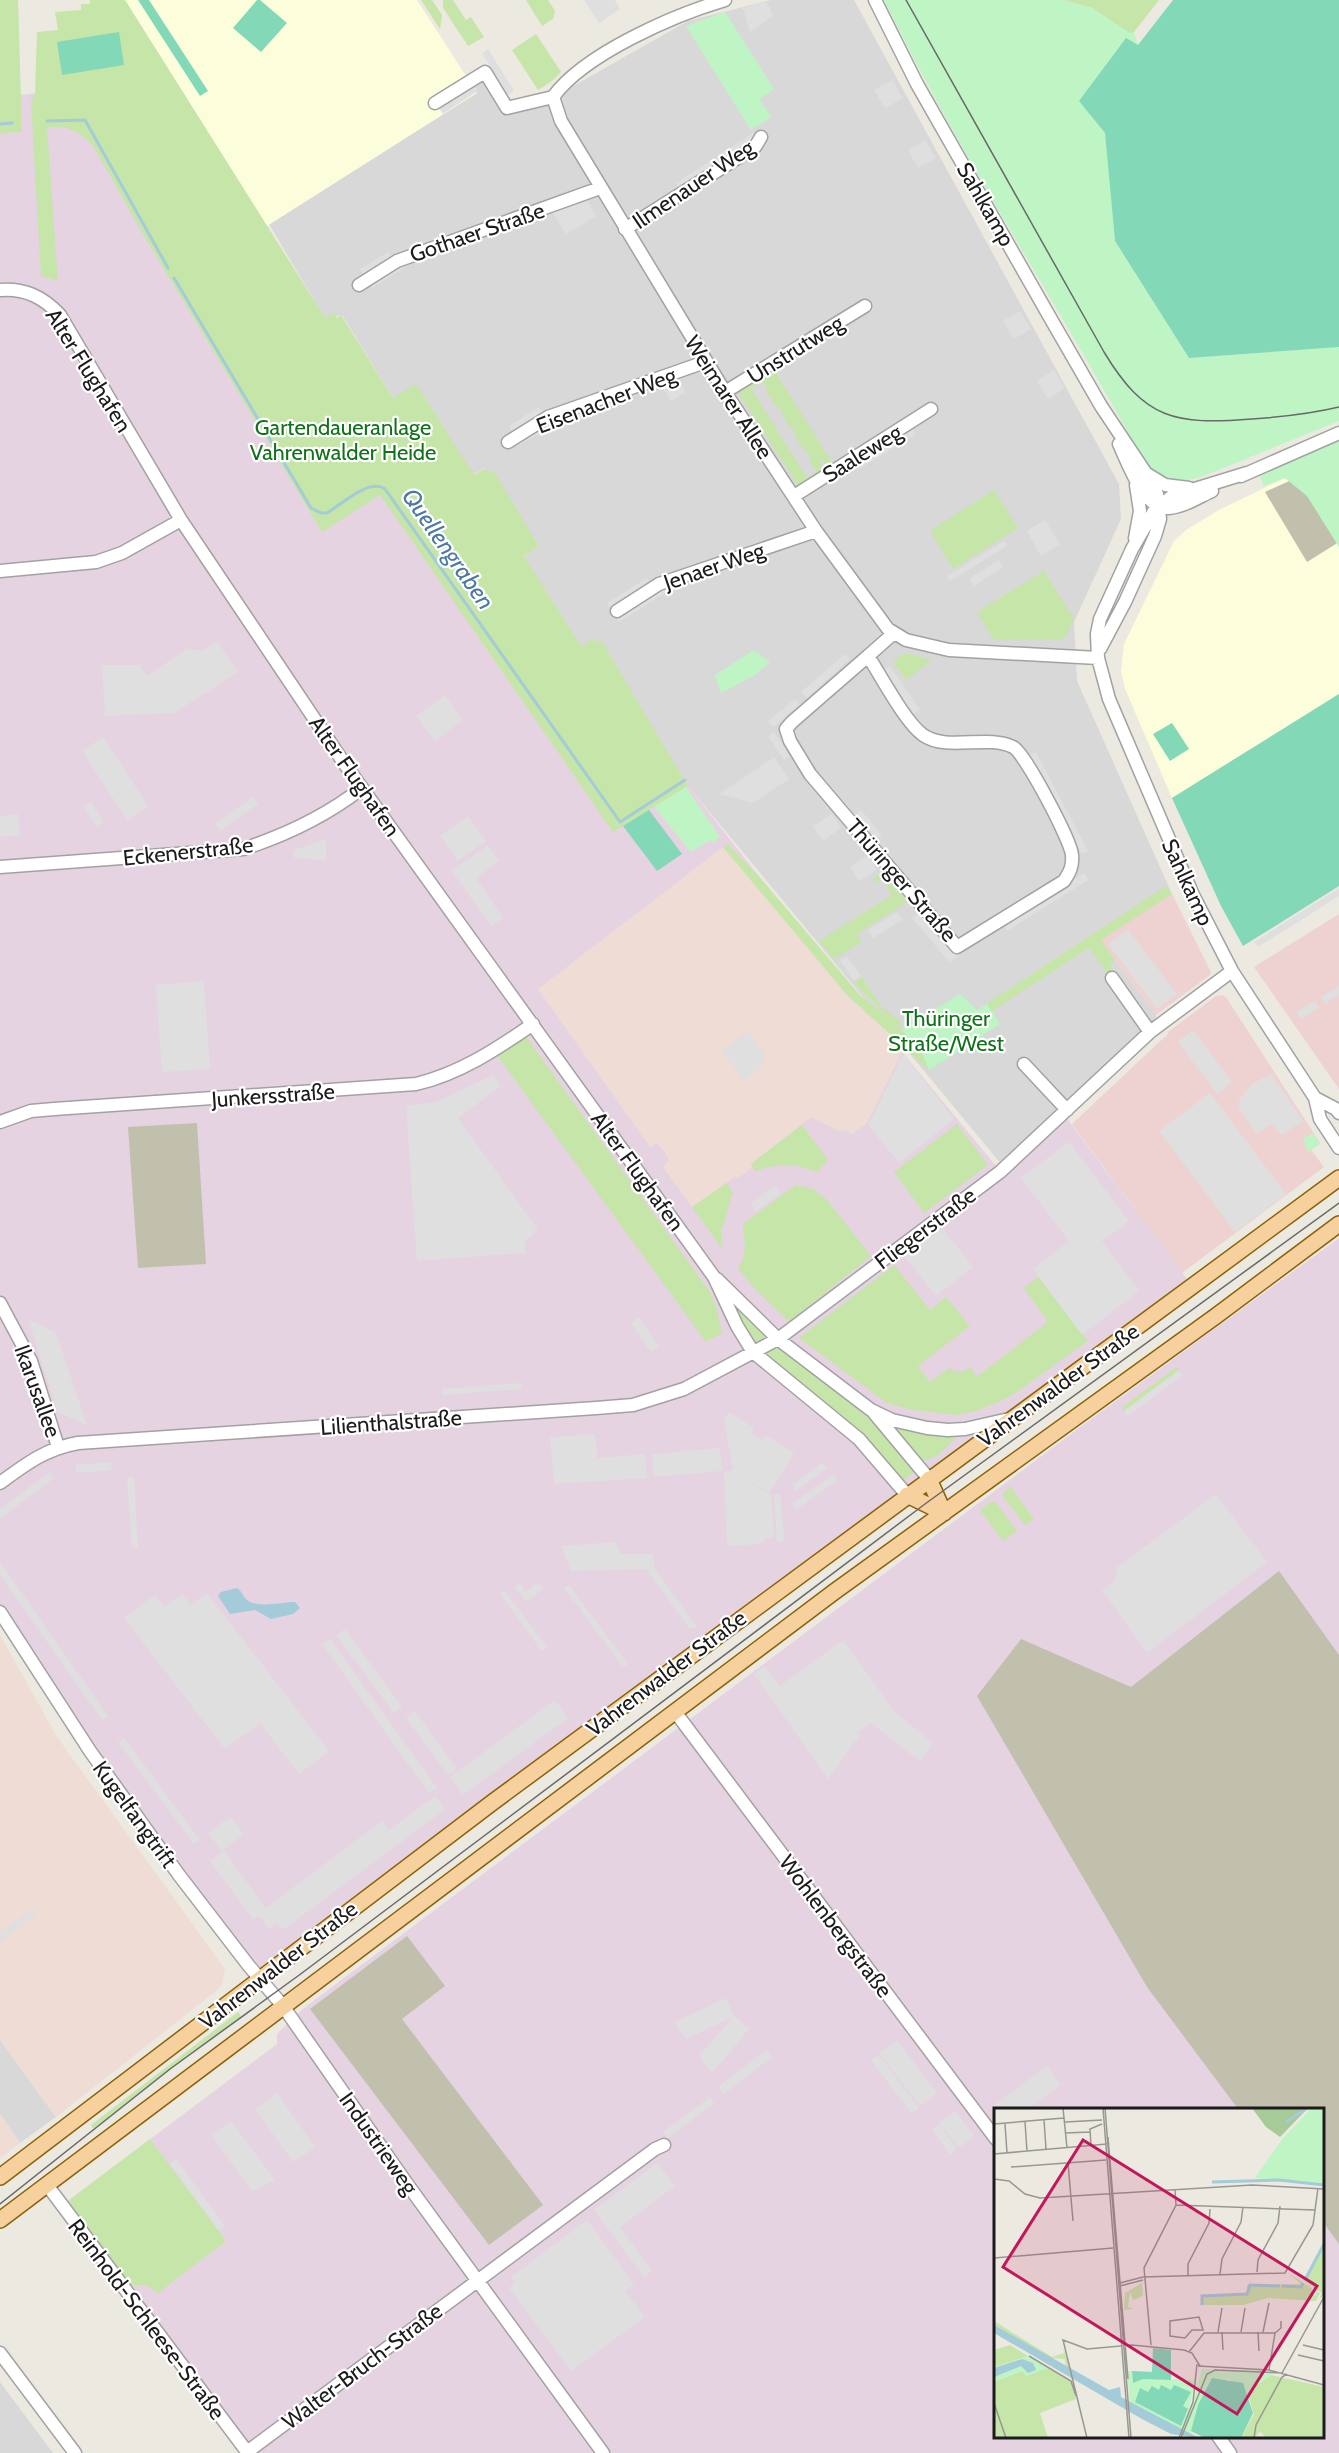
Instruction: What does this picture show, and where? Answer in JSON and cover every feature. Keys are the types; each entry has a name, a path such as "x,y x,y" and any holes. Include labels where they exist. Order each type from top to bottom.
{"main road":[{"name":"Vahrenwalder Straße","path":"0,2177 493,1802 1009,1419 1339,1178"},
{"name":"Vahrenwalder Straße","path":"0,2220 834,1592 1207,1323 1339,1224"},
{"path":"929,1479 944,1513"},
{"path":"907,1495 944,1513"}],"street":[{"path":"435,103 484,72 507,108 553,97 559,88 574,75 615,47 647,30 725,0"},
{"name":"Sahlkamp","path":"875,0 917,84 1138,472 1146,496 1158,506 1132,549 1100,619 1097,634 1099,653 1109,699 1184,875 1232,971 1316,1098 1320,1119 1339,1148"},
{"name":"Weimarer Allee","path":"553,97 561,121 705,362 816,531 872,609 894,633 906,640 949,650 1099,653"},
{"name":"Ilmenauer Weg","path":"625,230 755,147 761,137"},
{"name":"Gothaer Straße","path":"359,285 397,261 600,188"},
{"name":"Alter Flughafen","path":"0,290 28,292 50,304 60,315 181,520 362,788 714,1276 778,1339 871,1410 929,1479"},
{"name":"Unstrutweg","path":"725,392 865,306"},
{"name":"Eisenacher Weg","path":"508,442 548,417 705,362"},
{"name":"Saaleweg","path":"794,496 931,410"},
{"path":"1158,506 1166,508 1181,506 1247,473 1339,433"},
{"path":"1138,472 1166,485 1199,488"},
{"name":"Sahlkamp","path":"1132,549 1140,511 1138,472"},
{"path":"1158,506 1168,498 1247,473"},
{"path":"1099,653 1155,536 1160,519 1158,506"},
{"path":"1155,536 1181,506"},
{"path":"0,571 96,562 122,552 181,520"},
{"name":"Jenaer Weg","path":"617,611 659,584 816,531"},
{"name":"Thüringer Straße","path":"868,656 914,726 924,736 940,741 1004,744 1016,748 1027,763 1070,845 1072,870 1064,880 957,947 810,774 789,741 786,729 792,722 894,633"},
{"name":"Eckenerstraße","path":"0,867 243,849 281,836 325,814 362,788"},
{"name":"Fliegerstraße","path":"778,1339 1000,1172 1150,1032 1232,971"},
{"path":"1112,978 1150,1032"},
{"name":"Junkersstraße","path":"0,1122 31,1111 416,1084 440,1078 458,1070 506,1043 533,1024"},
{"path":"1024,1064 1067,1110"},
{"name":"Sahlkamp","path":"1316,1098 1336,1108 1339,1113"},
{"name":"Alter Flughafen","path":"714,1276 732,1317 753,1352 859,1439 907,1495"},
{"name":"Ikarusallee","path":"0,1303 31,1361 58,1446"},
{"name":"Lilienthalstraße","path":"0,1483 40,1455 58,1446 633,1405 684,1389 778,1339"},
{"name":"Alter Flughafen","path":"871,1410 894,1420 938,1429 965,1429 1009,1419"},
{"name":"Kugelfangtrift","path":"0,1612 90,1751 179,1875 283,2006"},
{"name":"Wohlenbergstraße","path":"676,1713 994,2136"},
{"name":"Industrieweg","path":"283,2006 603,2453"},
{"path":"477,2279 655,2149 664,2145"},
{"name":"Reinhold-Schleese-Straße","path":"48,2185 247,2453"},
{"name":"Walter-Bruch-Straße","path":"247,2453 477,2279"},
{"path":"2,2362 75,2453"},
{"path":"1219,2438 1230,2453"}],"shaded area":[{"path":"125,0 417,0 477,93 267,226"},
{"path":"584,0 615,0 620,9 599,23"},
{"path":"771,0 854,0 1119,484 1121,519 1074,622 1077,681 1172,894 1100,940 1156,1015 1154,1029 1002,1165 688,786 594,639 581,647 524,556 539,546 492,471 489,473 485,468 471,476 393,398 342,315 325,319 265,217 483,77 503,108 568,89 688,21"},
{"path":"766,1 773,16 750,32 743,8"},
{"path":"488,49 514,91 508,95 482,53"},
{"path":"892,80 903,98 885,108 874,90"},
{"path":"475,86 478,91 443,114 439,108"},
{"path":"75,89 322,532 380,494 613,831 688,786 796,923 1000,1171 1063,1113 1192,1286 260,1979 179,1875 0,1612 0,133 22,131 20,95"},
{"path":"753,133 757,140 720,164 716,157"},
{"path":"925,140 936,158 918,168 908,150"},
{"path":"713,159 717,166 680,190 676,183"},
{"path":"586,199 596,216 566,234 551,210"},
{"path":"388,252 396,264 411,259 413,262 372,288 360,269"},
{"path":"1020,311 1031,329 1014,339 1003,321"},
{"path":"1054,370 1065,388 1048,399 1037,381"},
{"path":"675,374 686,392 671,401 658,381"},
{"path":"539,407 544,415 552,410 559,422 520,445 509,426"},
{"path":"911,426 916,434 859,469 855,462"},
{"path":"1320,467 1339,542 1307,562 1265,492"},
{"path":"1285,478 1307,496 1339,547 1339,694 1172,798 1125,689 1121,671 1124,644 1174,541 1186,530 1219,510"},
{"path":"1045,520 1060,544 1041,556 1027,531"},
{"path":"1004,541 1007,546 950,581 947,576"},
{"path":"999,560 1003,567 974,586 970,578"},
{"path":"647,578 651,585 666,580 671,589 619,622 607,603"},
{"path":"217,641 238,672 174,713 105,716 102,665 140,665 147,676 188,648 202,651"},
{"path":"845,654 850,659 807,698 801,692"},
{"path":"890,666 920,710 913,714 884,670"},
{"path":"445,695 463,720 435,741 416,716"},
{"path":"795,699 800,705 773,727 768,721"},
{"path":"774,732 790,756 784,760 768,736"},
{"path":"103,737 148,806 127,820 82,751"},
{"path":"1036,752 1088,851 1082,854 1030,755"},
{"path":"774,757 789,779 753,803 719,794"},
{"path":"253,797 258,804 220,831 215,824"},
{"path":"91,802 104,822 97,826 84,807"},
{"path":"861,810 882,835 875,840 855,815"},
{"path":"18,814 20,835 0,837 0,816"},
{"path":"832,814 841,828 823,841 813,826"},
{"path":"468,816 486,841 458,861 440,836"},
{"path":"326,839 326,861 294,858 294,850"},
{"path":"727,844 902,1052 867,1123 852,1134 844,1130 839,1131 811,1117 751,1164 753,1167 692,1207 663,1167 669,1160 663,1150 657,1143 650,1147 538,989"},
{"path":"488,845 499,861 476,878 503,918 491,926 452,871"},
{"path":"868,855 877,870 859,881 850,867"},
{"path":"1084,873 1088,880 1007,931 1003,924"},
{"path":"1339,888 1339,896 1258,947 1254,942"},
{"path":"1172,894 1211,972 1156,1015 1100,940"},
{"path":"926,910 963,953 949,962 912,918"},
{"path":"897,912 902,920 873,938 868,930"},
{"path":"1339,914 1339,1089 1254,967"},
{"path":"1128,929 1177,994 1157,1009 1108,944"},
{"path":"847,956 861,976 854,981 840,960"},
{"path":"204,981 210,1069 162,1072 156,985"},
{"path":"1339,986 1339,995 1325,1004 1321,997"},
{"path":"1216,996 1226,997 1320,1143 1311,1150 1324,1167 1182,1273 1072,1124 1168,1032"},
{"path":"1315,1001 1319,1008 1301,1019 1296,1012"},
{"path":"1193,1030 1232,1082 1217,1094 1178,1042"},
{"path":"748,1031 765,1054 762,1067 744,1081 721,1051"},
{"path":"903,1054 954,1119 899,1163 868,1125"},
{"path":"1271,1074 1303,1121 1282,1135 1271,1124 1257,1134 1238,1108 1240,1098 1252,1084"},
{"path":"493,1075 501,1086 458,1118 538,1230 525,1241 525,1253 417,1261 406,1106 436,1102"},
{"path":"1210,1093 1286,1194 1235,1232 1159,1131"},
{"path":"197,1123 206,1264 138,1268 128,1127"},
{"path":"1069,1142 1129,1221 1102,1241 1139,1291 1082,1335 1033,1269 1069,1241 1021,1178"},
{"path":"775,1186 781,1193 756,1211 750,1204"},
{"path":"939,1224 973,1267 936,1296 902,1253"},
{"path":"1339,1238 1339,2453 242,2453 57,2209 277,2044 277,2034 304,2008 1079,1428"},
{"path":"639,1317 659,1347 651,1352 631,1323"},
{"path":"28,1319 56,1333 87,1425 58,1412"},
{"path":"1179,1370 1183,1375 1128,1416 1124,1411"},
{"path":"521,1383 522,1389 442,1395 442,1389"},
{"path":"729,1412 754,1428 751,1433 762,1440 766,1435 794,1453 769,1493 742,1476 771,1496 774,1538 767,1538 760,1544 727,1546 724,1472 733,1470 724,1420"},
{"path":"595,1434 597,1458 645,1454 647,1478 554,1484 550,1437"},
{"path":"720,1448 722,1471 654,1477 652,1454"},
{"path":"111,1462 112,1470 76,1473 76,1465"},
{"path":"823,1462 827,1468 796,1491 792,1485"},
{"path":"50,1472 54,1478 0,1519 0,1509"},
{"path":"834,1474 838,1480 796,1510 792,1504"},
{"path":"134,1477 138,1548 132,1548 127,1478"},
{"path":"780,1494 784,1541 777,1542 774,1495"},
{"path":"1216,1494 1267,1562 1147,1653 1102,1590 1113,1582 1118,1573 1115,1569"},
{"path":"616,1542 621,1554 653,1554 655,1569 698,1628 689,1628 646,1569 571,1571 561,1546"},
{"path":"0,1562 108,1716 102,1720 0,1575"},
{"path":"1279,1571 1339,1655 1339,2244 1324,2223 1324,2108 1237,2108 1147,1987 977,1696 1021,1639 1131,1687"},
{"path":"538,1582 543,1589 526,1602 515,1587 519,1583 526,1592"},
{"path":"569,1585 628,1664 623,1667 564,1588"},
{"path":"505,1591 547,1647 542,1651 500,1594"},
{"path":"207,1593 329,1751 299,1774 260,1723 225,1749 124,1618 155,1595 164,1607 182,1594 191,1605"},
{"path":"345,1629 402,1707 394,1713 336,1635"},
{"path":"0,1635 57,1737 225,1969 222,1985 216,1991 56,2117 0,2040"},
{"path":"330,1639 437,1788 429,1793 322,1644"},
{"path":"843,1640 895,1712 933,1743 920,1761 871,1723 857,1732 860,1735 828,1779 754,1674 765,1666 780,1686"},
{"path":"555,1700 568,1718 463,1795 450,1777"},
{"path":"415,1711 457,1769 448,1775 406,1718"},
{"path":"124,1738 200,1840 194,1844 118,1742"},
{"path":"435,1796 445,1809 283,1930 277,1923 269,1929 259,1916 253,1919 210,1861 224,1851 266,1908 382,1821 389,1830"},
{"path":"230,1817 244,1834 222,1851 208,1833"},
{"path":"31,1909 36,1915 0,1942 0,1932"},
{"path":"407,1936 445,1986 402,2019 543,2205 489,2245 310,2009"},
{"path":"726,1998 734,2016 749,2029 712,2073 699,2056 733,2017 686,2039 674,2022"},
{"path":"0,2040 56,2117 20,2143 0,2114"},
{"path":"897,2040 937,2093 920,2106 879,2053"},
{"path":"766,2050 772,2057 724,2094 718,2087"},
{"path":"879,2055 919,2108 912,2114 871,2060"},
{"path":"1047,2066 1061,2085 1029,2108 995,2108 993,2106"},
{"path":"277,2093 315,2147 293,2162 255,2109"},
{"path":"710,2097 714,2103 668,2138 663,2132"},
{"path":"955,2111 974,2136 959,2148 939,2123"},
{"path":"0,2114 20,2143 0,2158"},
{"path":"231,2121 275,2180 252,2191 211,2135"},
{"path":"939,2124 957,2149 950,2155 932,2130"},
{"path":"176,2159 225,2226 219,2231 170,2164"},
{"path":"657,2163 675,2186 620,2227 652,2271 644,2277 594,2210"},
{"path":"587,2220 634,2284 625,2291 645,2317 571,2371 509,2288 515,2283 511,2277"},
{"path":"0,2382 53,2453 0,2453"}],"green space":[{"path":"0,0 18,0 22,132 0,133"},
{"name":"Gartendaueranlage Vahrenwalder Heide","path":"90,0 125,0 325,318 334,313 337,318 341,315 393,398 416,384 474,475 486,468 489,473 493,470 539,546 524,556 581,646 594,639 597,643 601,640 688,786 613,832 380,495 322,532 147,241 92,144 77,132 63,127 47,127 58,281 41,276 31,102 35,93 37,32 58,30 55,12 81,10 81,4 90,4"},
{"path":"138,0 149,0 208,91 200,96"},
{"path":"257,0 260,0 287,23 261,52 233,28"},
{"path":"421,0 432,0 442,15 440,29"},
{"path":"443,0 453,0 466,20 471,17 484,37 468,46 443,8"},
{"path":"526,0 548,0 555,11 553,19 542,26"},
{"path":"884,0 1063,0 1092,8 1130,33 1134,32 1138,45 1079,100 1105,133 1115,241 1189,358 1339,347 1339,421 1199,478 1173,480 1154,470 1141,456 977,173"},
{"path":"1063,0 1159,0 1130,34 1092,8"},
{"path":"1173,0 1339,0 1339,347 1189,358 1115,241 1105,133 1079,101 1126,38 1138,45"},
{"path":"725,12 774,89 759,99 771,117 751,130 686,26"},
{"path":"119,32 124,65 62,75 57,42"},
{"path":"536,34 561,72 538,90 512,50"},
{"path":"771,369 774,370 834,465 829,469 823,460 819,462 823,473 800,488 737,391","holes":["762,381 768,389 766,391 777,408 779,407 789,427 791,426 817,472 807,478 751,388"]},
{"path":"1339,441 1339,547 1307,496 1285,478 1264,486 1259,474"},
{"path":"994,490 1018,528 953,569 930,531"},
{"path":"1044,571 1074,619 1066,636 1060,640 994,640 977,612"},
{"path":"754,650 770,662 755,675 721,693 715,675"},
{"path":"905,653 932,660 906,680 893,661"},
{"path":"1339,694 1339,886 1243,946 1221,906 1172,798"},
{"path":"1172,723 1189,749 1170,761 1153,734"},
{"path":"686,787 720,837 712,843 710,840 691,852 654,807"},
{"path":"649,810 682,854 657,871 623,826"},
{"path":"728,844 762,880 860,995 887,1017 854,982 862,977 880,1005 896,1019 899,1018 902,1028 891,1021 902,1030 960,994 977,1010 1166,886 1172,894 1101,940 1115,960 1109,964 1115,972 1109,975 1089,948 992,1011 1000,1024 929,1070 847,995 723,847"},
{"path":"883,873 907,902 857,934 862,942 834,959 819,941 892,895 883,879 876,883 873,879"},
{"name":"Thüringer Straße/West","path":"960,994 977,1010 987,1004 1000,1024 929,1070 921,1051 902,1030"},
{"path":"522,1031 710,1292 717,1309 722,1333 706,1342 493,1050"},
{"path":"957,1124 988,1165 924,1213 894,1172"},
{"path":"802,1125 828,1160 817,1172 786,1165 755,1171 751,1164"},
{"path":"1313,1133 1320,1144 1308,1152 1303,1139"},
{"path":"727,1183 733,1193 721,1229 723,1250 692,1207"},
{"path":"796,1185 813,1189 827,1200 871,1256 789,1322 754,1288 738,1268 744,1252 743,1224"},
{"path":"894,1265 930,1310 946,1297 970,1326 918,1366 930,1382 949,1368 963,1372 970,1367 976,1375 979,1375 1048,1322 1024,1288 1038,1277 1088,1341 1017,1392 973,1412 957,1415 912,1410 887,1403 799,1338"},
{"path":"721,1294 892,1420 965,1429 937,1456 917,1463 920,1468 899,1484 753,1352"},
{"path":"1177,1367 1179,1370 1124,1411 1122,1407"},
{"path":"1011,1487 1034,1519 1025,1525 1003,1497 1003,1493"},
{"path":"992,1501 997,1504 1017,1531 1003,1541 980,1510"},
{"path":"238,2012 241,2016 93,2129 91,2125"},
{"path":"150,2139 226,2241 158,2293 146,2285 131,2285 68,2201"}],"water":[{"path":"237,1588 246,1599 256,1604 295,1602 300,1608 293,1614 271,1619 255,1610 230,1614 218,1596 221,1592"}],"waterway":[{"name":"Quellengraben","path":"47,121 85,120 168,268"},
{"name":"Quellengraben","path":"0,124 12,123"},
{"name":"Quellengraben","path":"174,278 311,508 327,513 364,489 371,487 385,489 620,822 685,780"}],"tram line":[{"path":"906,0 1104,352 1134,392 1149,405 1164,413 1202,421 1274,417 1339,407"},
{"path":"0,2204 170,2069 302,1973 925,1504 1339,1203"}]}
